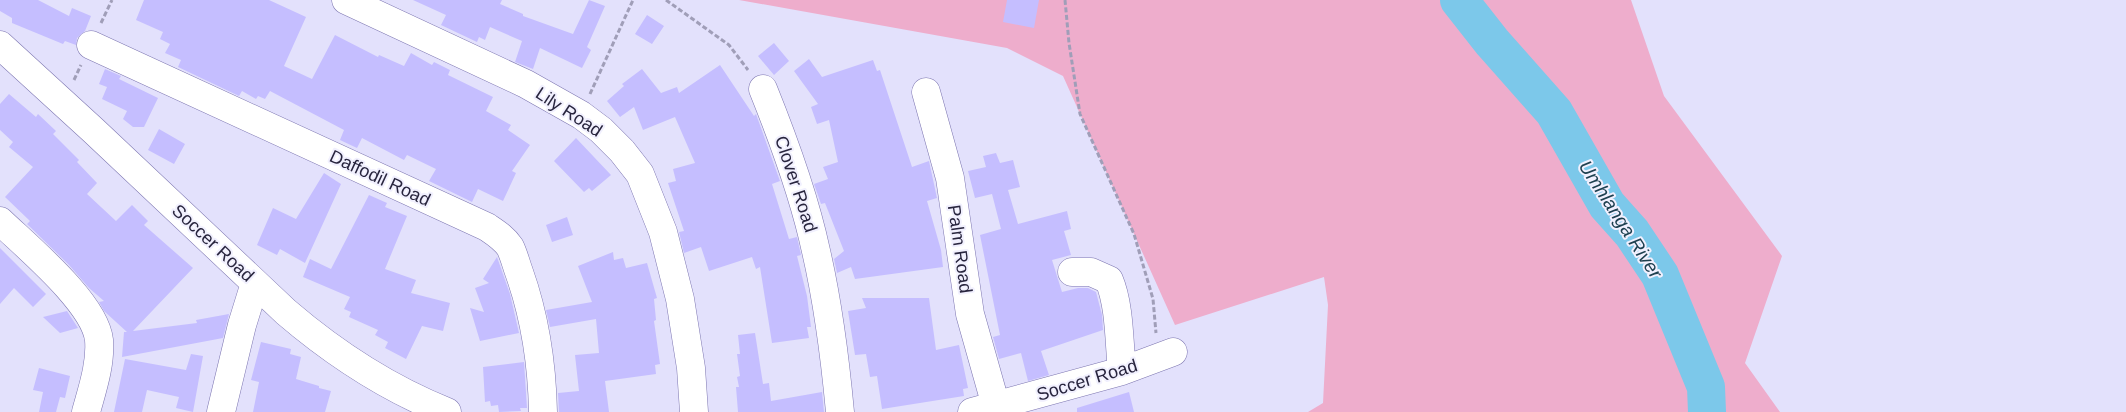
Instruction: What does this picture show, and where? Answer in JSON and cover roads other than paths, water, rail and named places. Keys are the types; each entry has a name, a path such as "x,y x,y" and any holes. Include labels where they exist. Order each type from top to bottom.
{"street":[{"name":"Lily Road","path":"346,0 526,84 581,115 601,130 640,174 663,232 680,299 691,368 694,412"},
{"name":"Soccer Road","path":"0,45 315,337 355,366 418,400 447,412"},
{"name":"Daffodil Road","path":"91,45 487,227 504,239 511,249 535,325 543,412"},
{"name":"Clover Road","path":"763,88 803,203 816,251 833,349 840,412"},
{"name":"Palm Road","path":"926,92 950,178 984,409"},
{"path":"0,221 64,284 91,318 99,341 94,379 86,412"},
{"path":"1072,272 1092,272 1109,280 1113,289 1117,310 1122,371"},
{"path":"221,412 242,325 255,283"},
{"name":"Soccer Road","path":"984,409 1122,371 1165,355"}],"waterway":[{"name":"Umhlanga River","path":"1459,0 1492,42 1554,112 1607,205 1632,233 1660,275 1706,387 1707,412"}]}
